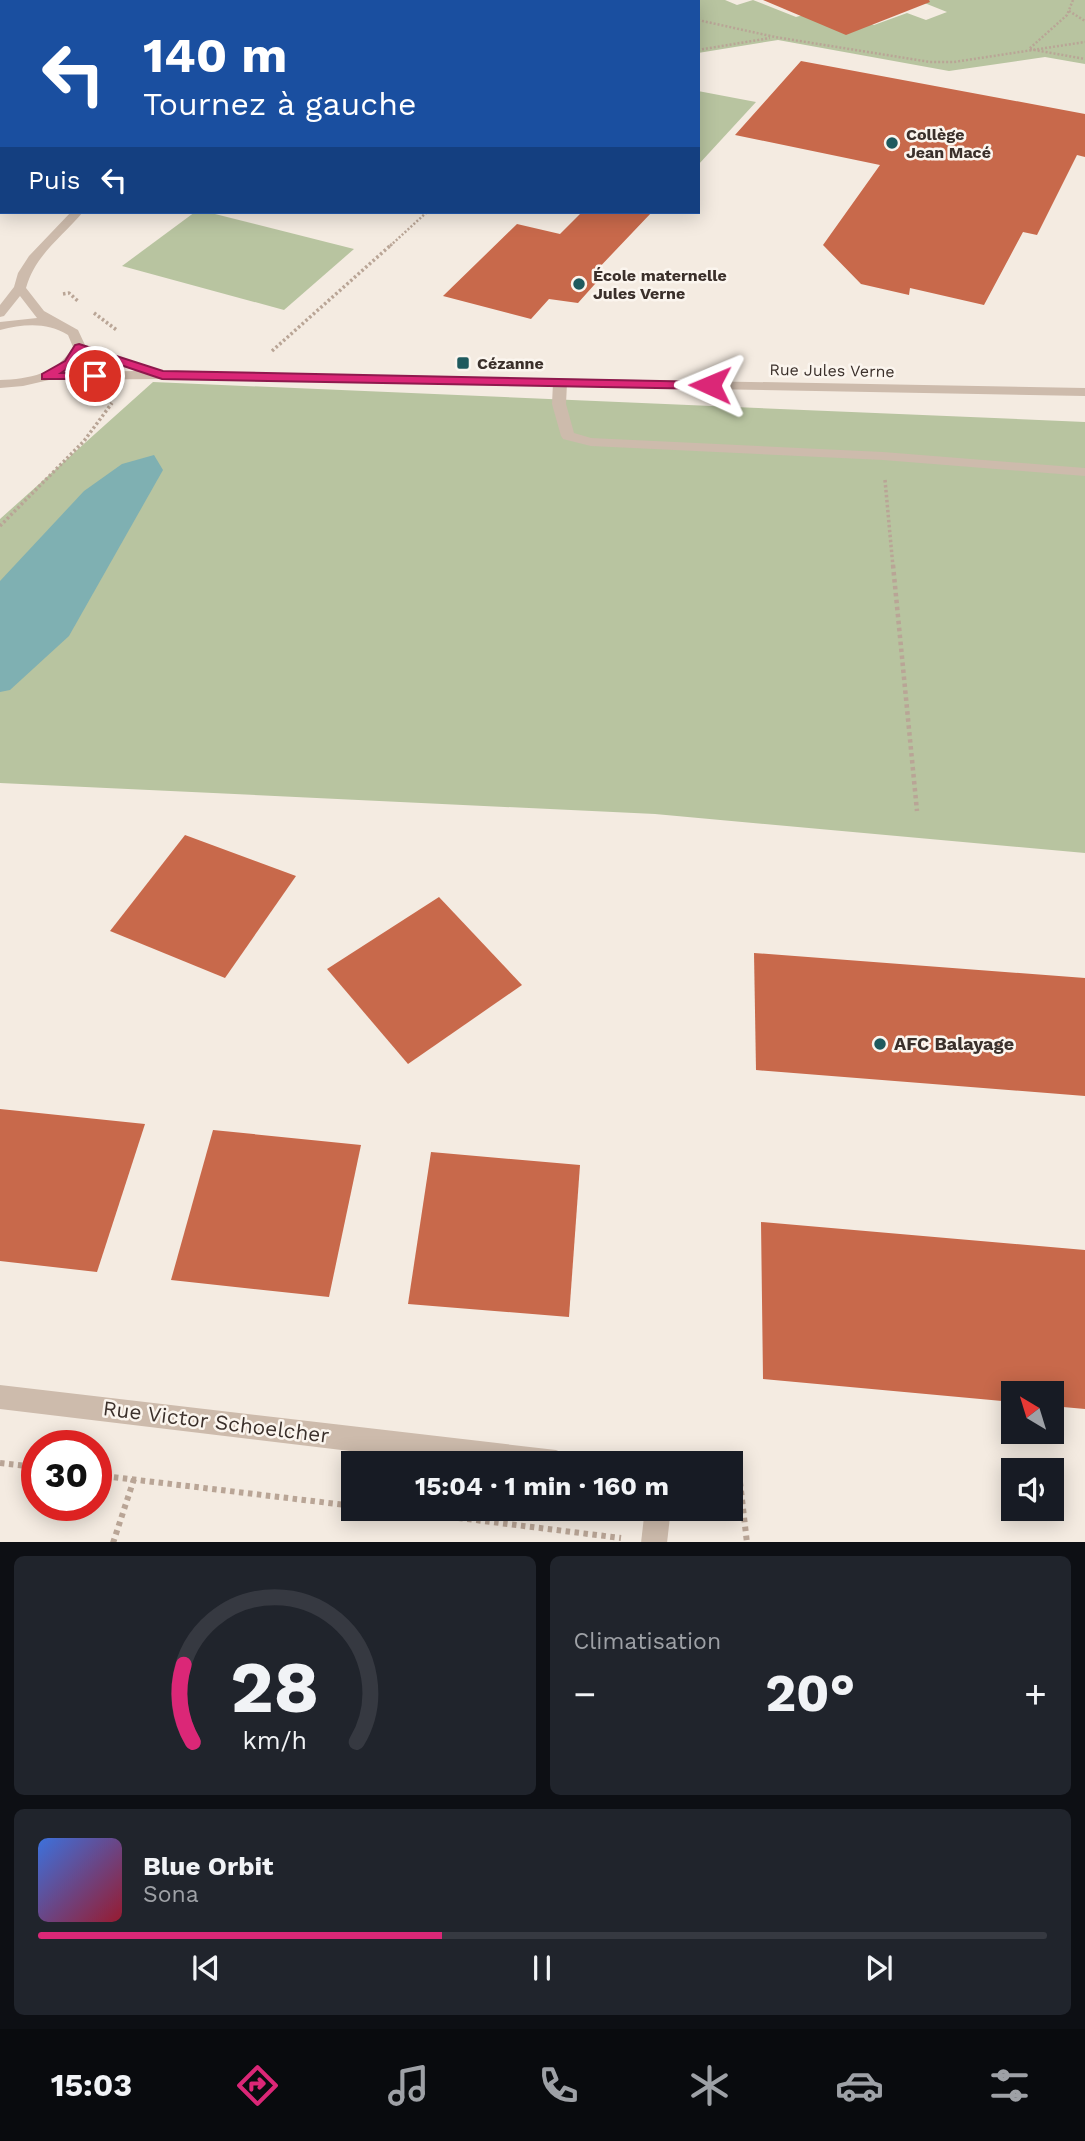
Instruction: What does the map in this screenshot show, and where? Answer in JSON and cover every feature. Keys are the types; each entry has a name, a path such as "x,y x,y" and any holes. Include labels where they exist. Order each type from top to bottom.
{"street":[{"path":"0,313 20,288 24,273 35,256 75,214"},
{"path":"0,384 17,384 46,376 69,363 79,347 74,333 40,314 20,288"},
{"path":"0,326 29,321 56,324"},
{"name":"Rue Jules Verne","path":"79,347 159,375"},
{"name":"Rue Jules Verne","path":"46,376 159,375 1085,392"},
{"path":"560,383 559,404 568,436 591,442 883,456 1085,472"},
{"path":"0,399 17,384"},
{"name":"Rue Victor Schoelcher","path":"0,1397 455,1451"},
{"path":"654,1542 656,1521"}],"path":[{"path":"1030,49 1069,11 1073,0"},
{"path":"1069,11 1085,21"},
{"path":"700,20 775,37 930,62 954,62 1085,42"},
{"path":"700,50 775,37"},
{"path":"1030,49 1085,58"},
{"path":"265,378 268,355 425,214"},
{"path":"0,526 84,441 118,394"},
{"path":"883,456 917,811"},
{"path":"0,1463 21,1465"},
{"path":"112,1477 341,1504"},
{"path":"113,1542 134,1479"},
{"path":"743,1508 747,1542"},
{"path":"483,1521 654,1542"}],"green space":[{"path":"700,0 725,0 737,5 753,0 796,17 835,15 874,25 907,13 926,20 947,12 917,0 1085,0 1085,64 1045,57 949,71 778,40 700,53"},
{"path":"700,91 756,102 700,163"},
{"path":"192,214 215,214 354,249 284,310 122,266"},
{"path":"153,382 1085,422 1085,853 655,814 0,783 0,519"}],"water":[{"path":"154,455 163,470 69,636 10,690 0,692 0,581 84,491 122,464"}],"building":[{"path":"763,0 929,0 930,2 846,35"},
{"path":"801,61 1085,114 1085,157 1077,155 1037,235 1023,232 984,305 910,288 909,295 861,284 823,245 880,165 735,135"},
{"path":"580,214 650,214 594,273 603,275 578,303 549,299 531,319 443,296 517,224 560,234"},
{"path":"185,835 296,876 225,978 110,931"},
{"path":"439,897 522,985 408,1064 327,969"},
{"path":"754,953 1085,978 1085,1096 756,1070"},
{"path":"0,1109 145,1124 97,1272 0,1261"},
{"path":"213,1130 361,1145 329,1297 171,1280"},
{"path":"431,1152 580,1165 569,1317 408,1304"},
{"path":"761,1222 1085,1250 1085,1409 1064,1407 1064,1381 1001,1381 1001,1401 763,1379"}],"place":[{"name":"Collège Jean Macé","path":"892,143"},
{"name":"École maternelle Jules Verne","path":"579,284"},
{"name":"Cézanne","path":"463,363"},
{"name":"AFC Balayage","path":"880,1044"}],"route":[{"path":"95,376 46,376 69,363 79,347 162,375 710,385"}]}
